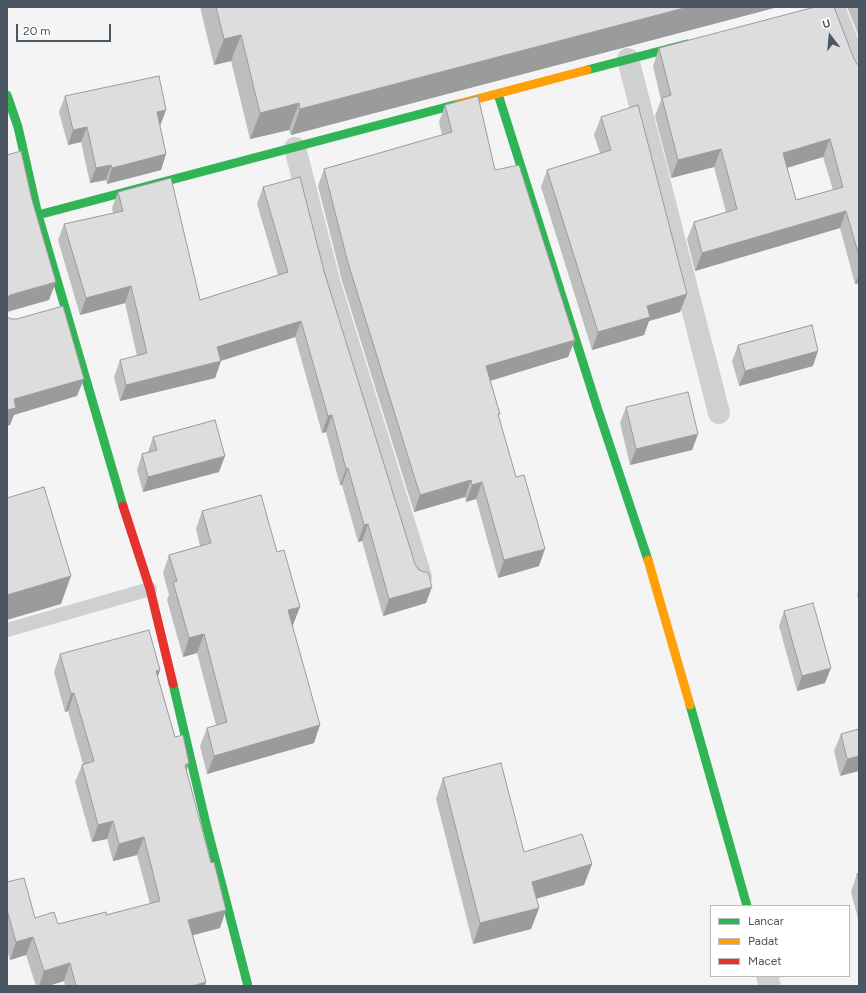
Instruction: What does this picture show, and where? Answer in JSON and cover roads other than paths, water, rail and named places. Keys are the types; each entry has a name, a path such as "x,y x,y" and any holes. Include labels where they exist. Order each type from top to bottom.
{"street":[{"path":"834,7 859,72"},
{"path":"38,215 697,41"},
{"path":"628,59 719,412"},
{"path":"498,94 650,566 747,905"},
{"path":"7,95 12,129 113,475 150,589 204,817 248,986"},
{"path":"296,148 330,284 421,577"},
{"path":"43,315 65,308"}],"lane":[{"path":"7,630 150,589"}]}
